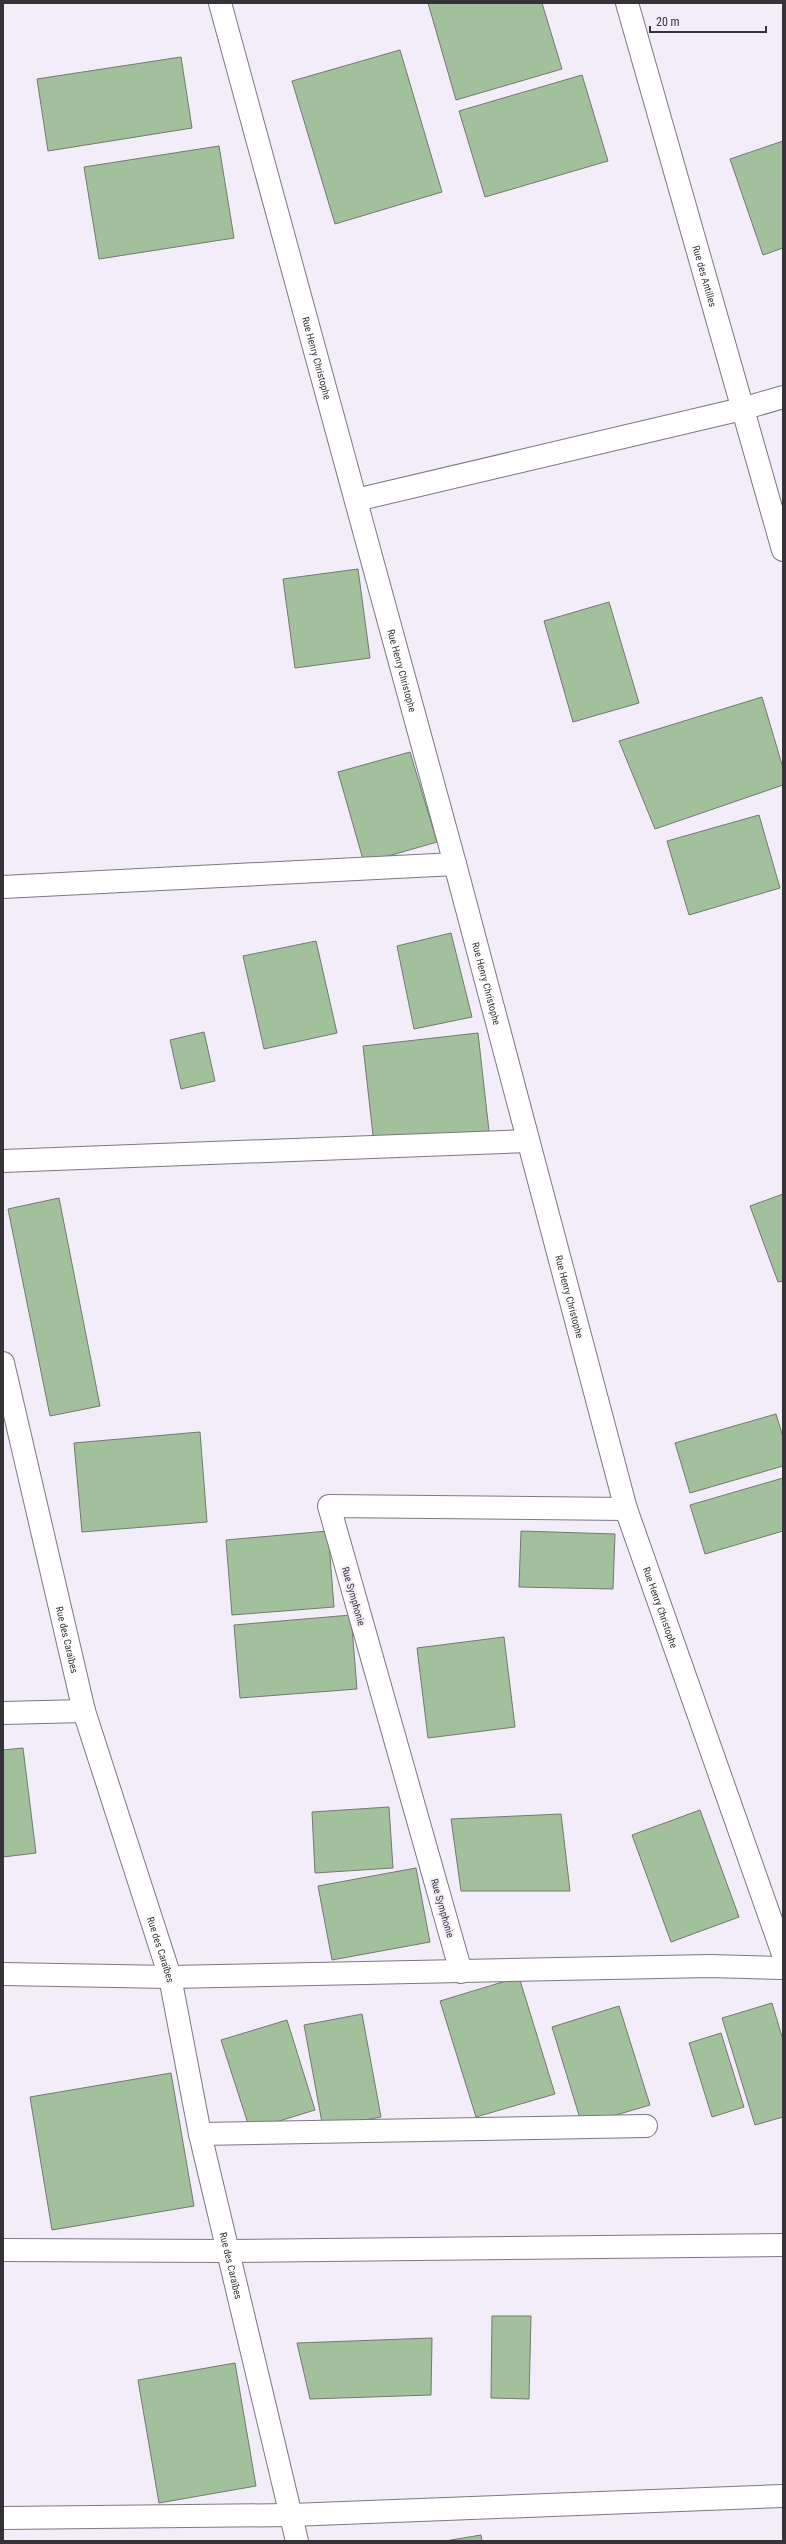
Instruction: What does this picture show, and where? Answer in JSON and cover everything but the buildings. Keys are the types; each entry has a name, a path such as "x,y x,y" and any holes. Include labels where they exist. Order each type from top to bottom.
{"street":[{"name":"Rue Henry Christophe","path":"220,3 455,864 626,1509 783,1954"},
{"name":"Rue des Antilles","path":"627,3 783,550"},
{"path":"356,500 742,409 783,397"},
{"path":"3,887 455,864"},
{"path":"3,1161 528,1140"},
{"name":"Rue des Caraïbes","path":"3,1363 9,1412 84,1711 170,1977 200,2134 297,2541"},
{"name":"Rue Symphonie","path":"461,1972 329,1506 626,1509"},
{"path":"3,1713 84,1711"},
{"path":"3,1974 170,1977 710,1966 783,1968"},
{"path":"200,2134 646,2126"},
{"path":"3,2250 227,2251 783,2245"},
{"path":"3,2518 291,2515 783,2496"}]}
